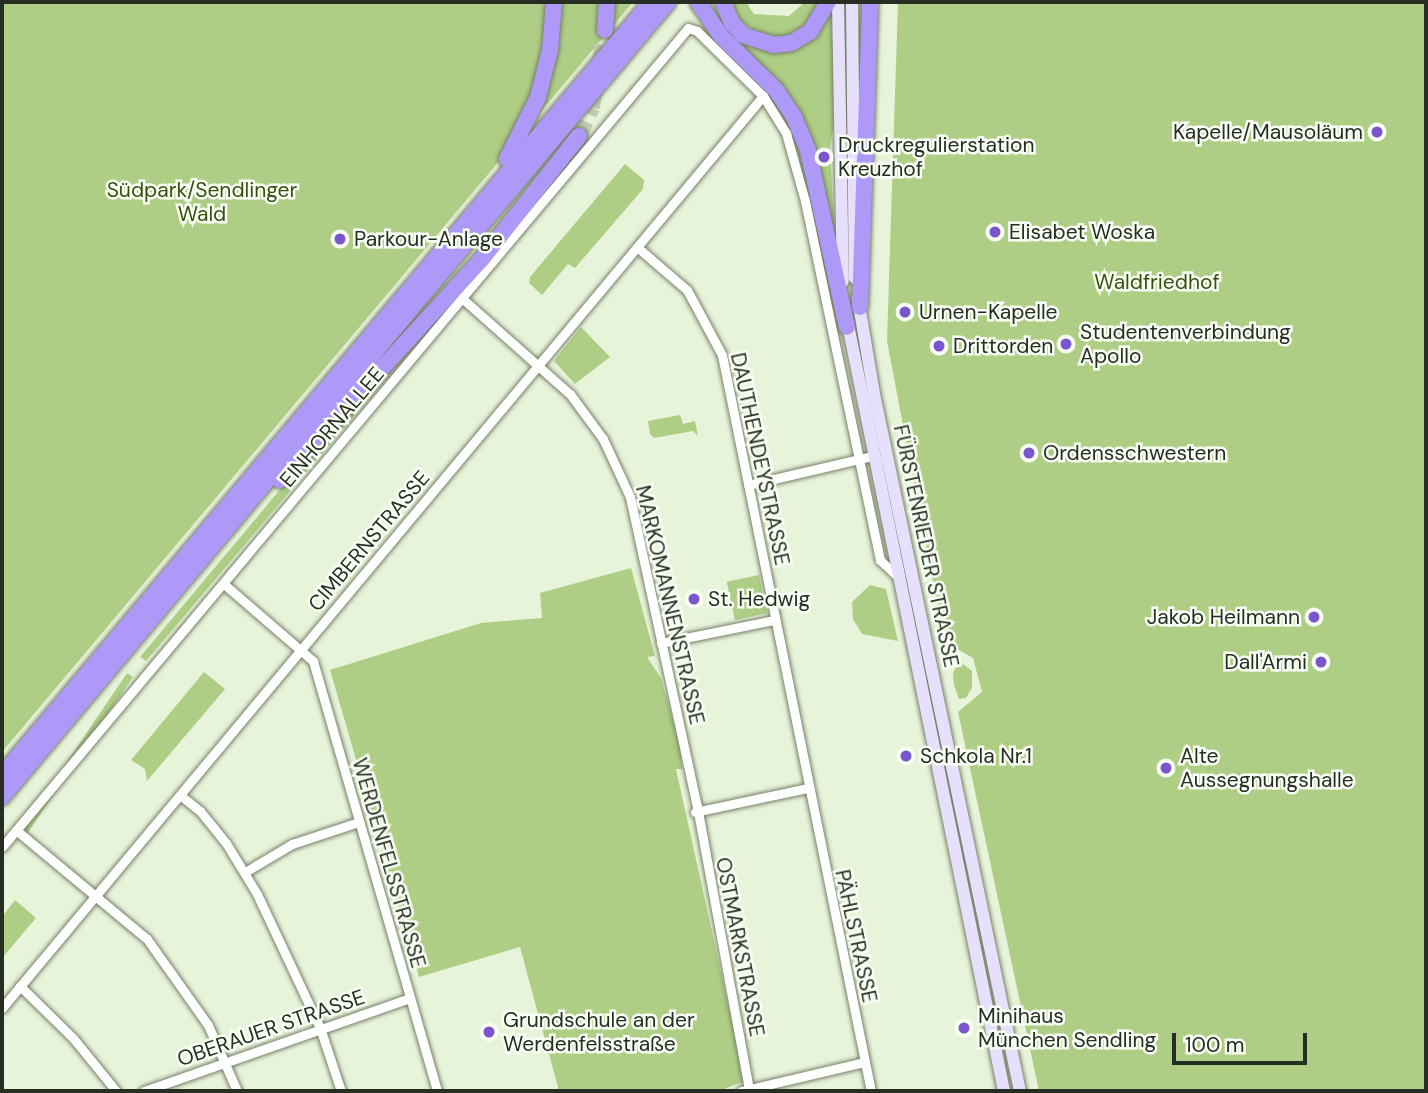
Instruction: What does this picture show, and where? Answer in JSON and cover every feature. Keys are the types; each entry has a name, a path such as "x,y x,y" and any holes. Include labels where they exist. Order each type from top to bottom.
{"highway":[{"path":"486,195 538,97 550,50 554,2"},
{"path":"606,30 607,2"},
{"path":"2,775 486,195 651,2"},
{"path":"2,797 668,2"},
{"path":"698,2 721,36 776,90 794,117 808,150 839,327"},
{"path":"723,2 732,23 743,35 773,45 791,43 810,32 828,2"},
{"path":"860,307 870,2"},
{"path":"244,506 266,495 445,300 549,179 579,136"}],"main road":[{"name":"FÜRSTENRIEDER STRASSE","path":"838,2 839,327 866,458 897,576 1004,1091"},
{"name":"FÜRSTENRIEDER STRASSE","path":"852,2 852,250 860,307 1020,1091"},
{"path":"927,717 942,714"}],"street":[{"name":"FÜRSTENRIEDER STRASSE","path":"688,28 697,31 763,96 792,149 839,327"},
{"name":"EINHORNALLEE","path":"2,847 464,300 688,28"},
{"name":"CIMBERNSTRASSE","path":"2,1008 763,96"},
{"name":"DAUTHENDEYSTRASSE","path":"638,247 687,290 717,343 808,788"},
{"name":"MARKOMANNENSTRASSE","path":"464,300 538,364 585,412 618,467 639,530 695,812"},
{"path":"748,485 866,458"},
{"name":"WERDENFELSSTRASSE","path":"224,584 313,661 437,1091"},
{"path":"662,643 774,620"},
{"path":"695,812 808,788"},
{"name":"PÄHLSTRASSE","path":"808,788 871,1091"},
{"path":"180,795 200,811 245,873 320,1028 341,1091"},
{"name":"OSTMARKSTRASSE","path":"695,812 745,1090"},
{"path":"245,873 292,844 359,822"},
{"path":"16,830 97,894 148,939 208,1025 237,1091"},
{"path":"20,986 73,1038 116,1091"},
{"name":"OBERAUER STRASSE","path":"144,1091 409,998"},
{"path":"745,1090 865,1062"}],"green space":[{"name":"Südpark/Sendlinger Wald","path":"2,2 633,2 2,752"},
{"path":"730,2 746,2 754,14 789,16 805,2 820,2 806,26 789,36 763,36 737,19"},
{"name":"Waldfriedhof","path":"898,2 1426,2 1426,1091 1039,1091 958,712 982,692 973,658 944,641 887,341"},
{"path":"833,8 836,111 830,148 834,226 830,226 814,152 742,48 744,44 767,51"},
{"path":"625,164 644,180 643,189 575,268 568,264 542,295 529,283 530,277"},
{"path":"436,319 146,661 140,657 288,480"},
{"path":"581,327 610,357 575,384 554,361"},
{"path":"680,415 683,424 695,421 698,436 693,431 654,438 650,434 648,421"},
{"path":"631,568 655,656 647,657 661,678 680,745 682,769 676,769 745,1081 719,1091 559,1091 520,947 419,977 330,670 481,623 542,618 540,593"},
{"path":"759,575 767,613 735,620 727,582"},
{"path":"870,585 886,589 898,641 862,634 853,619 852,602"},
{"path":"959,661 972,671 972,688 966,698 959,699 953,673"},
{"path":"204,672 225,689 147,781 145,769 131,760"},
{"path":"127,673 133,677 24,838 19,834"},
{"path":"15,900 36,918 2,958 2,917"}],"tunnel":[{"path":"579,136 592,108 605,30"}],"place":[{"name":"Kapelle/Mausoläum","path":"1377,132"},
{"name":"Druckregulierstation Kreuzhof","path":"824,157"},
{"name":"Elisabet Woska","path":"995,232"},
{"name":"Parkour-Anlage","path":"340,239"},
{"name":"Urnen-Kapelle","path":"905,312"},
{"name":"Studentenverbindung Apollo","path":"1066,344"},
{"name":"Drittorden","path":"939,346"},
{"name":"Ordensschwestern","path":"1029,453"},
{"name":"St. Hedwig","path":"694,599"},
{"name":"Jakob Heilmann","path":"1314,617"},
{"name":"Dall'Armi","path":"1321,662"},
{"name":"Schkola Nr.1","path":"906,756"},
{"name":"Alte Aussegnungshalle","path":"1166,768"},
{"name":"Minihaus München Sendling","path":"964,1028"},
{"name":"Grundschule an der Werdenfelsstraße","path":"489,1032"}]}
